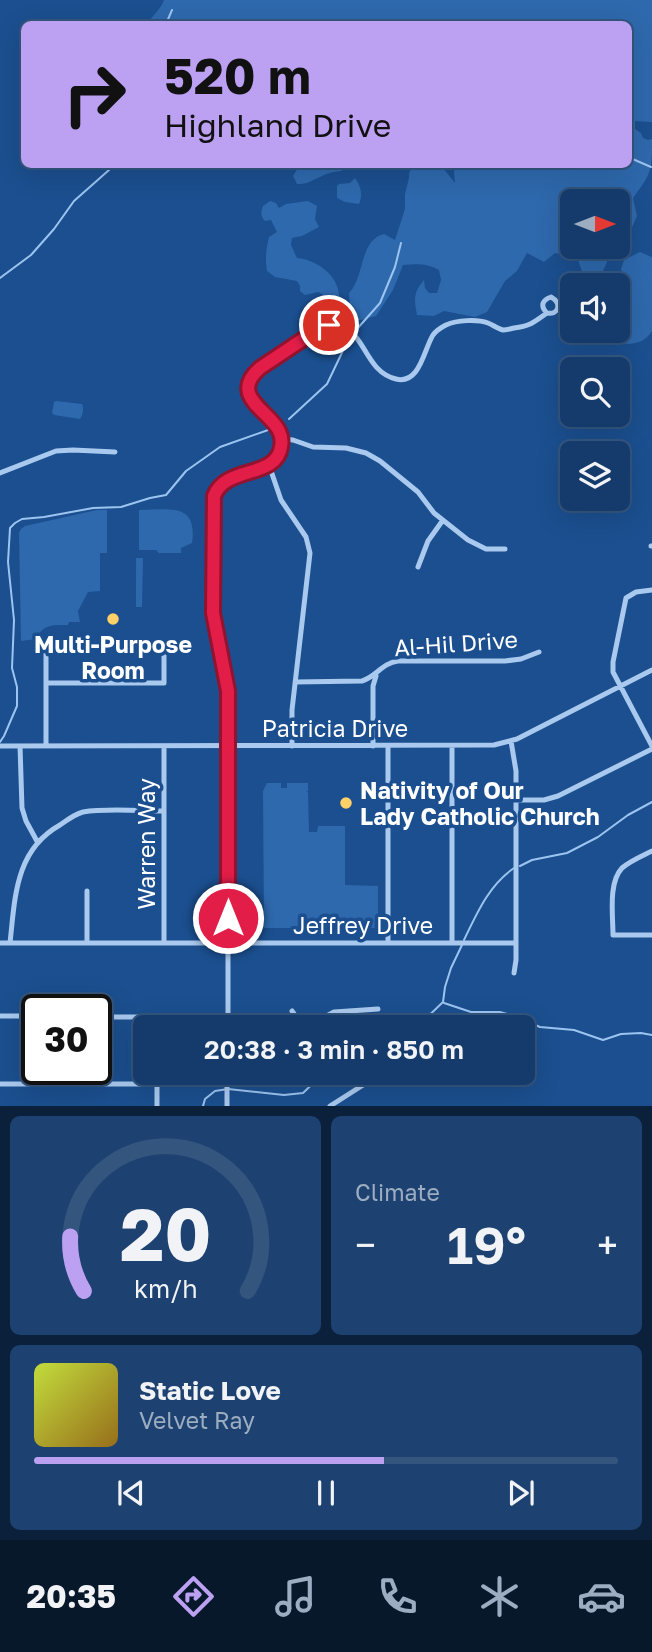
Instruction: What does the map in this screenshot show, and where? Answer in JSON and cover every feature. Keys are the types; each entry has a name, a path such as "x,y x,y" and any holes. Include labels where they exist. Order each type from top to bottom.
{"street":[{"path":"228,1015 227,681 213,613 214,496 225,481 269,465 279,454 281,439 279,430 251,399 250,382 260,368 320,328 329,325 346,327 379,371 388,377 407,380 417,370 434,333 448,324 484,322 503,330 530,325 547,313"},
{"path":"281,439 313,447 345,448 366,453 418,492 430,508 468,540 480,547 505,549"},
{"path":"0,472 62,450 115,452"},
{"path":"269,465 281,500 306,537 310,553 292,710 292,746"},
{"path":"418,567 428,541 443,520"},
{"path":"516,800 544,800 558,796 652,747 613,672 613,662 625,601 630,594 652,590"},
{"path":"46,649 46,746"},
{"path":"46,683 164,683 164,650"},
{"name":"Al-Hil Drive","path":"295,682 362,681 371,678 383,666 398,661 505,661 521,659 539,652"},
{"name":"Patricia Drive","path":"0,746 494,746 511,741 652,670"},
{"path":"373,746 373,686 378,671"},
{"path":"511,741 515,760 516,800 514,973"},
{"path":"20,746 22,808 37,843"},
{"name":"Warren Way","path":"164,746 164,943"},
{"path":"388,746 388,943"},
{"path":"452,746 452,943"},
{"path":"9,943 21,870 30,852 53,828 80,813 93,811 164,811"},
{"path":"652,851 624,866 616,877 613,890 613,934 652,934"},
{"path":"87,891 87,943"},
{"name":"Jeffrey Drive","path":"0,943 516,943"},
{"path":"328,1015 334,1012 378,1009"},
{"path":"292,1011 295,1015"},
{"path":"0,1016 21,1017"},
{"path":"112,1017 133,1017"},
{"path":"0,1084 133,1084"},
{"path":"157,1085 157,1106"},
{"path":"227,1085 227,1106"},
{"path":"330,1106 364,1085"}],"shaded area":[{"path":"164,0 652,0 652,122 635,121 635,129 643,138 652,139 651,165 644,183 633,198 637,216 630,232 630,189 560,189 560,254 555,253 544,262 527,253 517,271 505,281 487,312 475,317 444,311 434,316 417,315 416,293 424,280 429,293 437,293 441,280 439,270 417,264 403,265 393,290 376,316 353,320 349,293 358,278 370,244 384,234 395,240 405,209 405,194 412,168 443,168 455,183 455,168 632,168 632,21 149,21"},
{"path":"298,168 346,168 306,183 297,184 293,176"},
{"path":"355,178 361,191 359,204 337,198 337,186 350,183"},
{"path":"270,201 276,203 279,208 286,204 308,201 317,206 315,219 319,227 292,238 291,245 297,258 321,266 333,278 339,293 339,302 318,292 305,295 300,291 297,281 275,277 267,271 269,237 277,232 271,220 265,221 261,212 263,206"},
{"path":"640,252 652,257 652,331 639,342 628,344 611,343 630,343 630,273 622,273 621,269 624,260"},
{"path":"576,259 607,259 607,262 602,273 583,273"},
{"path":"56,401 82,404 80,419 54,415 52,413"},
{"path":"97,510 107,510 107,553 100,553 100,591 88,592 78,611 80,622 49,626 42,630 36,639 21,641 21,529"},
{"path":"139,510 171,510 186,515 193,530 192,543 181,548 181,553 139,550"},
{"path":"136,558 143,558 142,607 136,607"},
{"path":"267,783 281,783 281,788 287,788 287,783 308,783 306,792 309,832 317,832 318,826 345,826 345,885 378,886 378,928 264,928 263,791"}],"waterway":[{"path":"167,21 172,10"},
{"path":"632,159 651,167"},
{"path":"0,278 31,255 74,201 110,168"},
{"path":"289,419 327,384 349,338 380,303 395,267 401,243"},
{"path":"0,742 17,706 17,687 12,668 14,620 8,562 10,528 22,519 93,508 121,507 166,495 186,471 220,447 271,429"},
{"path":"520,866 532,860 567,853 598,837 628,815 652,802"},
{"path":"464,940 491,891 514,868"},
{"path":"429,1015 443,1002 451,968 462,945"},
{"path":"444,1003 471,1012 500,1012 540,1027 574,1030 603,1040 621,1034 652,1035"},
{"path":"203,1106 205,1099 215,1091 228,1089 284,1095 303,1093 311,1085"}],"place":[{"name":"Multi-Purpose Room","path":"113,619"},
{"name":"Nativity of Our Lady Catholic Church","path":"346,803"}],"route":[{"path":"228,918 228,691 213,613 214,496 220,485 230,478 269,465 277,458 281,449 279,430 251,399 249,387 254,374 320,328 329,325"}]}
